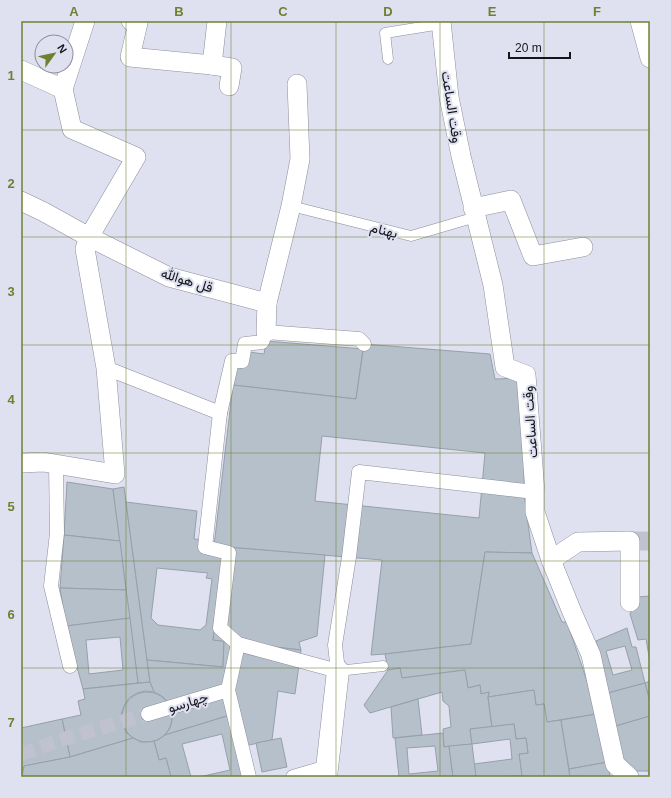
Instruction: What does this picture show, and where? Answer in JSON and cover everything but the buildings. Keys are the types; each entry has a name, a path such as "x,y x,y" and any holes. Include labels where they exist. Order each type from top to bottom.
{"street":[{"path":"21,463 43,462 115,474 106,368 85,249 89,237 136,157 72,130 63,89 85,21"},
{"path":"131,21 138,23 130,57 232,68 229,86"},
{"path":"212,65 217,21"},
{"path":"640,21 650,58"},
{"name":"وقت الساعت","path":"441,22 449,97 461,156 493,286 505,367 526,375 535,492 535,512 568,615 591,655 615,764 629,777"},
{"path":"21,70 63,89"},
{"path":"297,84 300,159 291,206 267,303 266,332 262,342 245,344 242,361 232,361 220,413 205,547 229,553 220,628 238,644 338,671"},
{"path":"475,212 511,200 533,256 583,247"},
{"name":"قل هوالله","path":"21,201 169,277 267,303"},
{"path":"266,332 360,339 364,344"},
{"path":"106,368 220,413"},
{"path":"56,464 57,533 51,586 70,666"},
{"path":"293,777 327,772 338,671 336,645 349,557 358,472 535,492"},
{"path":"551,560 578,542 630,541 630,602"},
{"path":"238,644 228,690 249,777"},
{"name":"چهارسو","path":"148,714 228,690"}],"lane":[{"path":"388,59 385,34 441,22"},
{"name":"بهنام","path":"291,206 411,236 475,212"},
{"path":"338,671 383,666"}],"tunnel":[{"path":"630,541 650,541"},
{"path":"21,754 57,741 148,714"}]}
